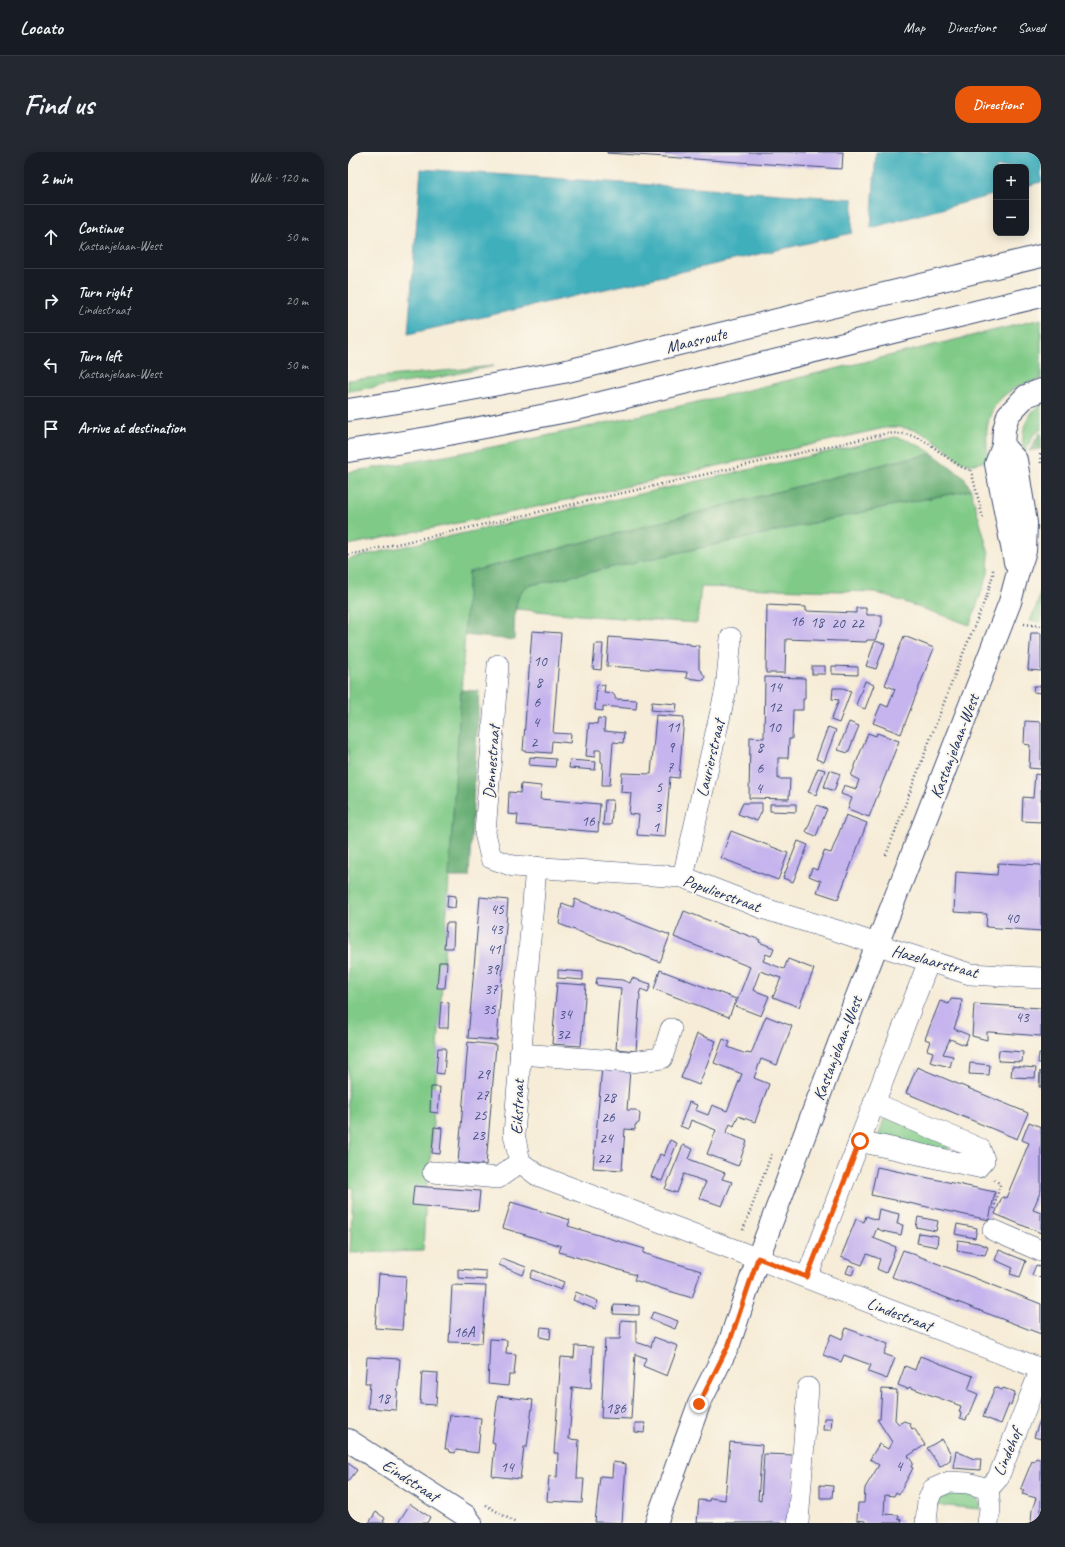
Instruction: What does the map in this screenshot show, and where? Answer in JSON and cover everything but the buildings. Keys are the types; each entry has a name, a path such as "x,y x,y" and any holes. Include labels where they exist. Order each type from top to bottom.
{"main road":[{"name":"Maasroute","path":"348,410 431,397 563,372 1041,256"},
{"path":"348,450 428,438 572,410 1041,296"},
{"name":"Kastanjelaan-West","path":"656,1523 699,1404 729,1344 758,1258 876,944 1010,602 1018,572 1005,457 1004,430 1008,415 1026,396 1041,390"},
{"name":"Eindstraat","path":"348,1440 466,1516 471,1523"}],"street":[{"name":"Laurierstraat","path":"683,877 726,689 731,638"},
{"name":"Dennestraat","path":"491,858 485,833 498,665"},
{"name":"Populierstraat","path":"491,858 513,866 683,877 765,909 876,944"},
{"name":"Eikstraat","path":"520,1162 514,1134 536,867"},
{"name":"Hazelaarstraat","path":"876,944 970,974 1041,978"},
{"path":"807,1277 930,961"},
{"path":"520,1054 631,1062 662,1058 671,1029"},
{"path":"860,1141 978,1167 984,1160 980,1149 874,1103"},
{"path":"433,1172 498,1178 520,1162 537,1175 758,1258"},
{"path":"993,1230 1041,1251"},
{"name":"Lindestraat","path":"758,1258 1041,1369"},
{"name":"Lindehof","path":"988,1523 990,1509 988,1489 998,1478 1041,1369"},
{"path":"798,1523 808,1388"},
{"name":"Lindehof","path":"926,1523 928,1501 933,1489 949,1482 968,1483 988,1489"}],"path":[{"path":"348,555 884,434 901,432 917,437 958,465 971,470 1005,457 1040,454 1041,464"},
{"path":"971,470 984,524"},
{"path":"886,856 986,595 993,575 993,567"},
{"path":"1023,624 1041,626"},
{"path":"735,1250 775,1147"},
{"path":"978,1167 1000,1184 992,1215 993,1230"}],"green space":[{"path":"1041,319 1041,379 1013,390 1002,397 995,406 990,417 987,430 989,460 976,464 968,464 958,459 922,433 899,427 889,427 518,511 348,545 348,472 494,447 591,426 736,393"},
{"path":"494,366 431,379 348,391 348,380"},
{"path":"1041,404 1041,430 1034,434 1024,453 1023,432 1027,420 1035,409"},
{"path":"1041,433 1041,449 1029,451 1039,434"},
{"path":"895,437 924,448 933,454 892,462 469,572 431,1154 426,1191 423,1251 350,1253 353,1188 348,1187 348,559"},
{"path":"933,454 964,477 971,490 899,504 527,586 519,597 515,610 514,640 464,635 469,572 892,462"},
{"path":"971,490 989,554 988,573 970,625 875,592 701,587 697,623 590,616 516,609 519,596 527,586 899,504"},
{"path":"1041,587 1041,622 1030,621 1038,602"},
{"path":"461,690 479,691 469,877 449,877"},
{"path":"885,1116 950,1143 947,1152 878,1137"},
{"path":"945,1492 973,1494 980,1503 981,1509 935,1505"}],"water":[{"path":"876,152 1041,152 1041,182 1029,185 1029,164 993,164 993,195 871,228"},
{"path":"421,169 853,199 852,233 408,334"}],"route":[{"path":"699,1404 729,1344 758,1258 807,1277 860,1141"}]}
